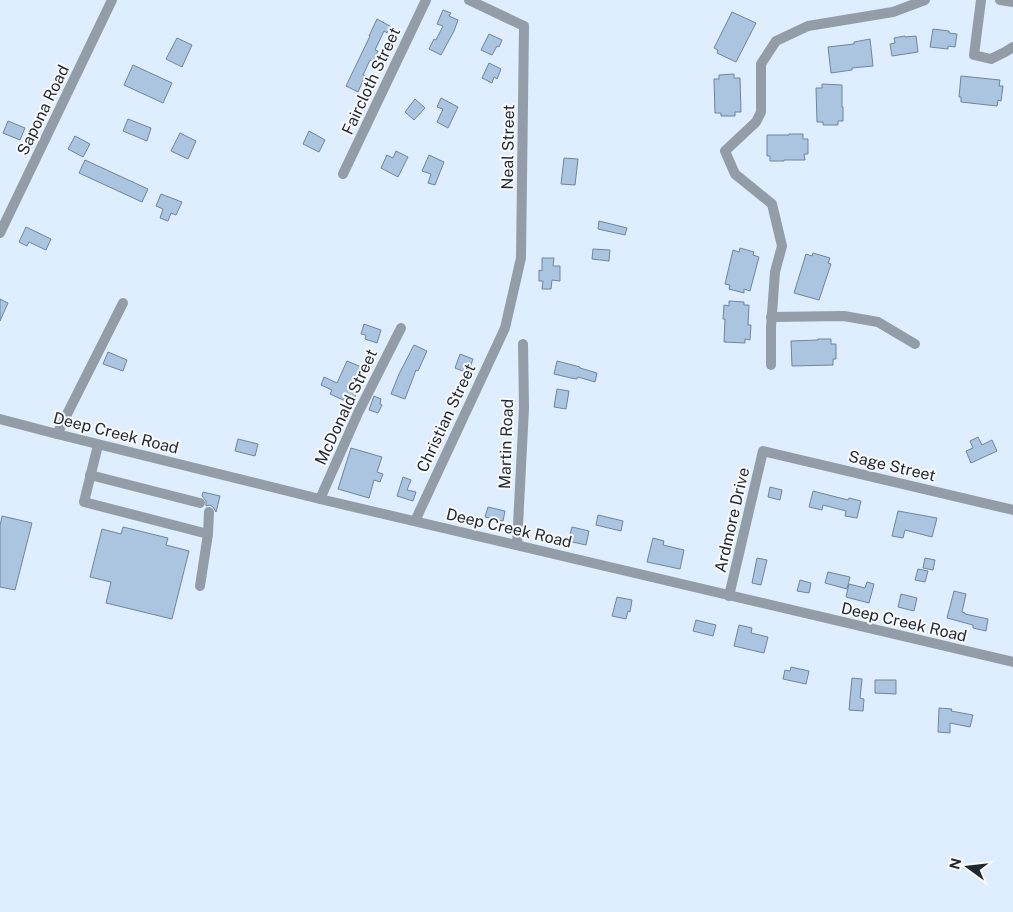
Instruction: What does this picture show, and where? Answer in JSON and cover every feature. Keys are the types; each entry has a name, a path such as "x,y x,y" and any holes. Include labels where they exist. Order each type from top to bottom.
{"street":[{"name":"Sapona Road","path":"0,233 112,0"},
{"name":"Faircloth Street","path":"343,174 426,0"},
{"name":"Neal Street","path":"469,0 524,26 522,258 505,328"},
{"path":"771,365 771,316 775,272 782,246 772,204 735,174 725,151 756,122 762,111 762,64 776,41 808,26 893,12 925,0"},
{"path":"981,0 974,55 991,59 1013,47"},
{"path":"1000,0 1013,2"},
{"path":"57,434 123,303"},
{"path":"771,316 844,316 878,322 915,344"},
{"name":"McDonald Street","path":"320,499 358,413 401,328"},
{"name":"Christian Street","path":"415,521 505,328"},
{"name":"Martin Road","path":"517,545 524,408 523,344"},
{"name":"Deep Creek Road","path":"0,421 320,499 1013,662"},
{"path":"98,445 84,502 208,534"},
{"name":"Sage Street","path":"764,451 1013,510"},
{"name":"Ardmore Drive","path":"729,596 764,451"},
{"path":"90,475 200,503"},
{"path":"200,586 208,534 208,512"}],"building":[{"path":"443,10 451,13 449,16 458,20 441,55 429,49 443,26 437,24"},
{"path":"732,12 756,23 736,62 717,53 718,50 714,48"},
{"path":"377,19 390,26 387,33 384,31 375,50 378,51 373,61 370,60 358,92 346,86"},
{"path":"933,29 957,34 955,47 948,46 948,49 930,47"},
{"path":"489,34 502,40 492,55 481,50"},
{"path":"916,36 918,52 892,56 890,44 895,43 894,38"},
{"path":"177,38 192,45 182,67 166,59"},
{"path":"870,39 873,66 831,73 828,47 854,44 854,42"},
{"path":"489,63 501,69 497,79 494,77 492,83 482,78"},
{"path":"133,65 172,83 163,103 124,85"},
{"path":"734,74 734,78 740,78 741,112 735,112 735,116 721,116 721,113 715,113 714,79 719,79 719,75"},
{"path":"961,76 1000,80 999,86 1003,86 1001,101 998,100 997,106 961,102 961,97 959,97"},
{"path":"822,84 842,85 843,121 838,121 838,125 823,125 823,122 817,122 816,88 822,88"},
{"path":"441,98 458,107 448,128 437,122 443,109 437,107"},
{"path":"415,99 425,108 414,120 405,112"},
{"path":"128,119 151,128 147,141 123,131"},
{"path":"8,121 25,128 20,140 3,133"},
{"path":"309,131 325,140 319,152 303,144"},
{"path":"180,133 196,141 188,159 171,151"},
{"path":"803,134 803,139 808,139 808,154 804,154 805,160 770,161 770,156 767,156 767,135"},
{"path":"75,136 90,144 83,157 68,149"},
{"path":"396,151 408,157 398,177 381,168 387,155 393,158"},
{"path":"429,155 444,162 435,185 428,183 431,174 422,171"},
{"path":"564,158 578,159 575,185 561,184"},
{"path":"85,160 148,189 142,202 79,173"},
{"path":"161,194 182,202 176,215 171,213 168,221 160,218 163,209 156,206"},
{"path":"599,221 627,228 625,235 598,229"},
{"path":"26,227 51,239 46,250 29,242 27,246 19,242"},
{"path":"740,248 754,252 753,255 759,257 750,291 744,289 744,293 729,289 730,285 725,284 733,250 739,252"},
{"path":"593,249 610,250 609,261 592,259"},
{"path":"813,253 830,258 828,263 831,264 819,300 794,293 806,254 812,256"},
{"path":"542,258 554,258 553,266 560,266 560,281 552,280 551,289 542,289 543,281 539,281 539,270 542,271"},
{"path":"0,299 8,303 0,321"},
{"path":"729,301 744,302 744,305 749,305 748,325 751,325 750,340 745,339 745,343 724,342 724,305 729,306"},
{"path":"364,324 381,330 377,343 365,339 366,335 361,334"},
{"path":"831,339 831,344 836,344 836,359 833,359 833,365 792,366 791,341"},
{"path":"414,345 427,351 418,371 416,370 405,399 391,394"},
{"path":"108,352 127,360 123,371 103,364"},
{"path":"460,354 473,359 468,373 455,368"},
{"path":"347,361 366,369 352,404 330,394 332,390 321,385 324,377 337,383"},
{"path":"557,361 597,373 595,382 578,377 577,379 554,374"},
{"path":"557,389 569,391 566,409 554,407"},
{"path":"374,396 381,399 380,404 382,405 378,413 369,410"},
{"path":"978,437 982,445 992,440 997,451 971,463 966,451 973,448 970,441"},
{"path":"238,439 258,444 255,456 235,451"},
{"path":"351,448 382,457 377,472 383,474 380,482 374,480 369,498 338,489"},
{"path":"403,477 411,480 407,490 416,492 413,501 397,496"},
{"path":"770,487 782,490 780,500 768,497"},
{"path":"813,491 848,500 849,498 861,501 857,518 845,516 846,511 823,505 822,510 809,507"},
{"path":"203,492 220,496 216,512 210,505 206,506 206,501 202,496"},
{"path":"488,507 505,511 503,521 485,517"},
{"path":"898,511 937,518 932,537 905,530 903,538 892,536"},
{"path":"598,515 623,521 621,531 596,525"},
{"path":"2,516 32,523 15,590 0,587 0,526"},
{"path":"123,527 168,538 166,545 189,551 172,619 106,603 111,582 90,577 102,529 121,534"},
{"path":"572,527 589,531 586,545 568,541"},
{"path":"653,538 664,541 663,545 684,550 680,569 647,562"},
{"path":"757,558 767,560 761,585 752,583"},
{"path":"925,558 935,560 933,570 923,568"},
{"path":"918,569 928,571 925,582 915,580"},
{"path":"828,572 850,577 847,589 825,583"},
{"path":"800,580 811,583 809,593 797,591"},
{"path":"867,582 874,584 869,603 846,597 849,584 865,588"},
{"path":"954,591 966,594 962,612 988,619 986,631 973,628 973,625 947,618"},
{"path":"901,594 917,598 914,611 898,607"},
{"path":"617,597 632,600 630,612 628,611 626,619 612,616"},
{"path":"696,620 716,625 713,636 693,631"},
{"path":"739,625 752,628 751,633 768,637 764,653 734,646"},
{"path":"791,667 809,671 806,684 783,679 785,670 790,671"},
{"path":"852,678 862,679 860,698 864,699 863,711 849,710"},
{"path":"875,680 896,680 896,694 875,693"},
{"path":"939,708 952,709 951,711 973,715 970,727 950,723 950,733 938,732"}]}
